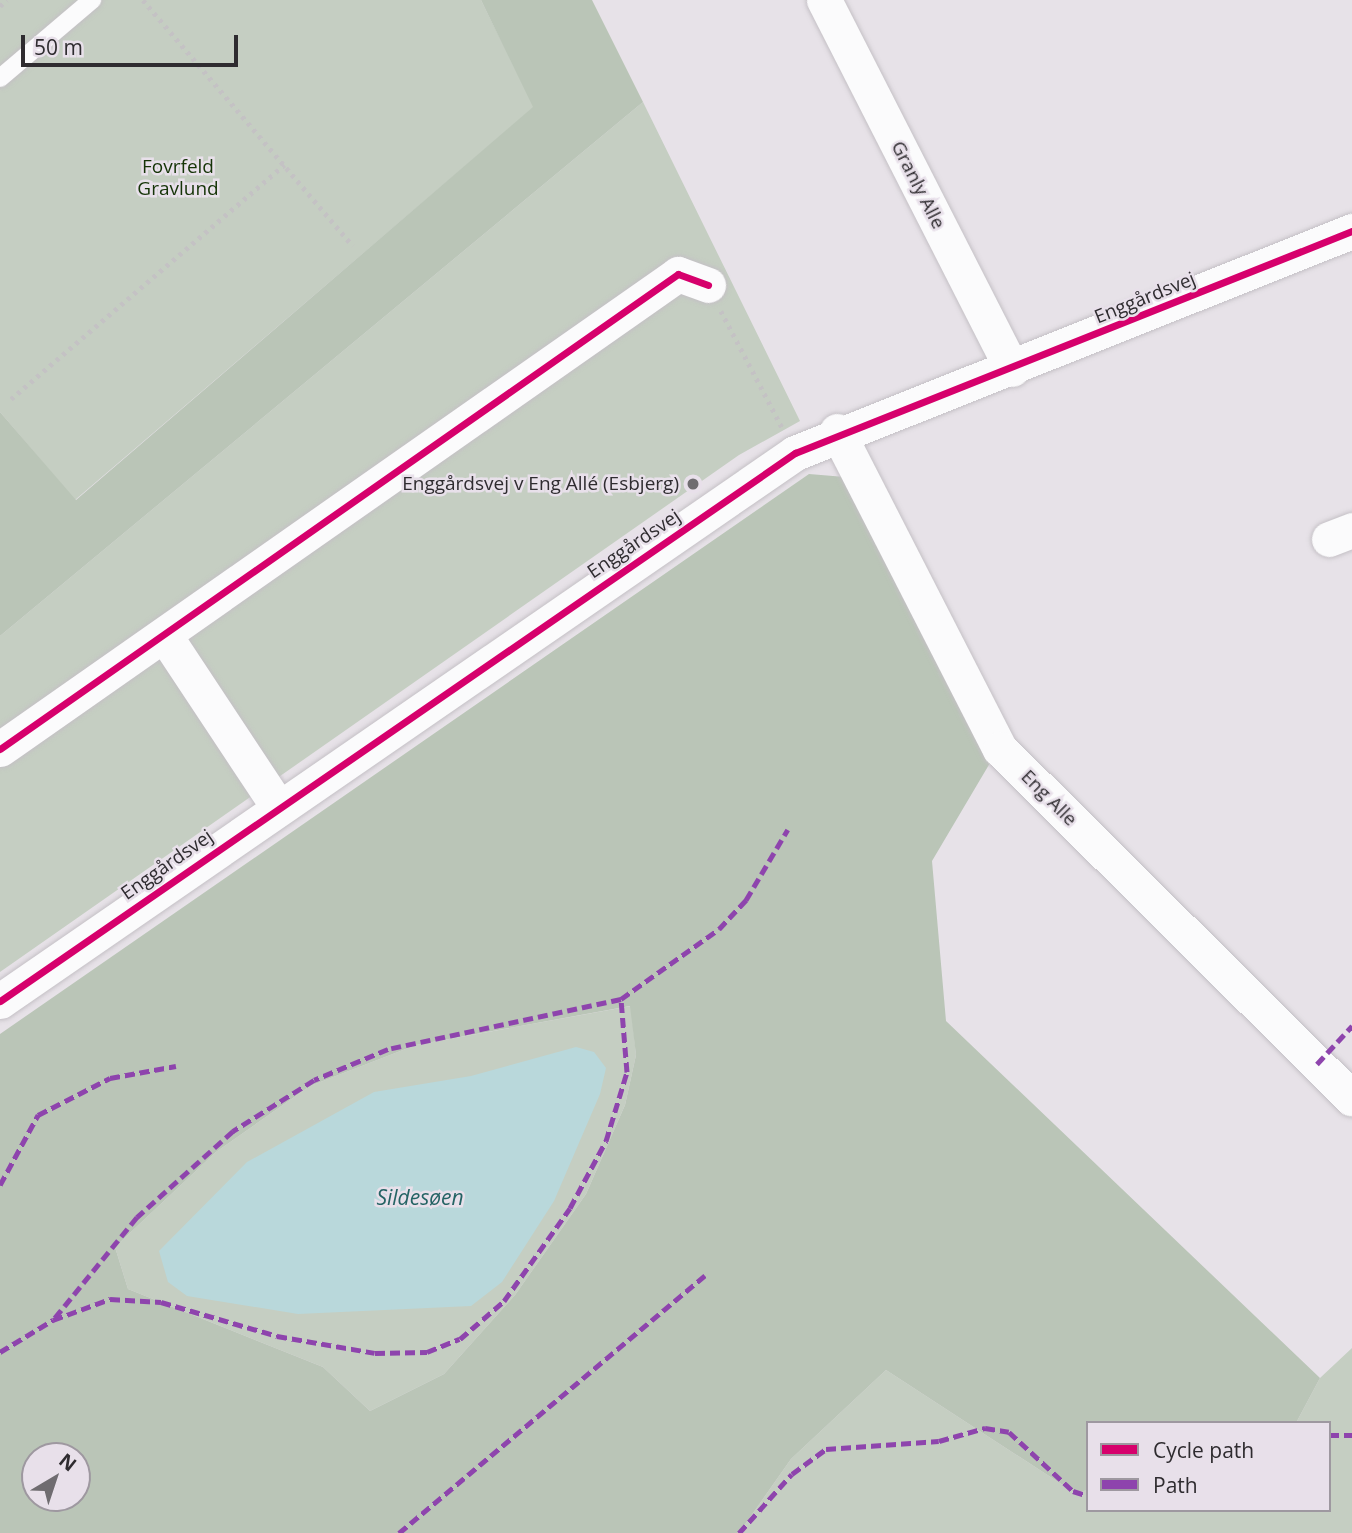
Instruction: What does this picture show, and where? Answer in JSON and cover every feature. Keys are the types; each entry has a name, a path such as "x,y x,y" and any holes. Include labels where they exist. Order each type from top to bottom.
{"street":[{"name":"Granly Alle","path":"824,0 1012,369"},
{"name":"Enggårdsvej","path":"0,1002 278,807 795,453 837,431 1012,369 1351,233"},
{"path":"0,749 165,636 678,274 708,285"},
{"name":"Eng Alle","path":"837,431 1000,749 1352,1099"},
{"path":"165,636 278,807"}],"lane":[{"path":"0,78 92,0"}],"path":[{"path":"0,6 7,0"},
{"path":"143,0 353,246"},
{"path":"11,399 284,165"},
{"path":"708,285 795,453"}],"green space":[{"name":"Fovrfeld Gravlund","path":"0,0 481,0 534,107 75,500 0,412"},
{"path":"481,0 592,0 643,102 0,636 0,412 76,500 533,107"},
{"path":"643,102 800,421 739,455 0,972 0,636"},
{"path":"809,474 845,477 990,763 932,861 946,1021 1320,1378 1297,1421 1086,1421 1086,1490 1075,1493 886,1370 791,1459 739,1533 0,1533 0,1034","holes":["630,1006 636,1055 625,1105 586,1194 515,1295 444,1374 370,1411 323,1367 128,1289 115,1247 216,1152 310,1086 416,1045"]},
{"name":"Sildesøen","path":"631,1006 636,1055 625,1105 586,1194 515,1295 444,1374 370,1411 323,1367 128,1289 115,1247 216,1152 310,1086 416,1045"},
{"path":"1352,1348 1352,1533 739,1533 791,1459 886,1370 1075,1493 1086,1490 1086,1512 1331,1512 1331,1421 1297,1421 1320,1378"}],"water":[{"name":"Sildesøen","path":"576,1047 594,1052 606,1068 600,1094 554,1201 502,1282 471,1306 298,1314 187,1296 168,1282 159,1251 247,1162 374,1092 471,1076"}],"marked path":[{"path":"621,999 719,929 746,900 788,829"},
{"path":"0,1352 53,1320 110,1299 161,1302 277,1336 375,1353 427,1352 460,1339 504,1301 570,1208 606,1141 627,1072 621,999 388,1049 314,1080 233,1131 137,1217 53,1320"},
{"path":"1317,1064 1352,1026"},
{"path":"0,1185 38,1115 110,1078 176,1066"},
{"path":"399,1533 705,1275"},
{"path":"739,1533 792,1474 826,1449 939,1441 985,1428 1009,1432 1073,1491 1086,1495"},
{"path":"1331,1435 1352,1435"}],"cycle path":[{"path":"0,1001 795,453 1352,231"},
{"path":"0,749 678,274 708,285"}],"place":[{"name":"Enggårdsvej v Eng Allé (Esbjerg)","path":"693,484"}]}
